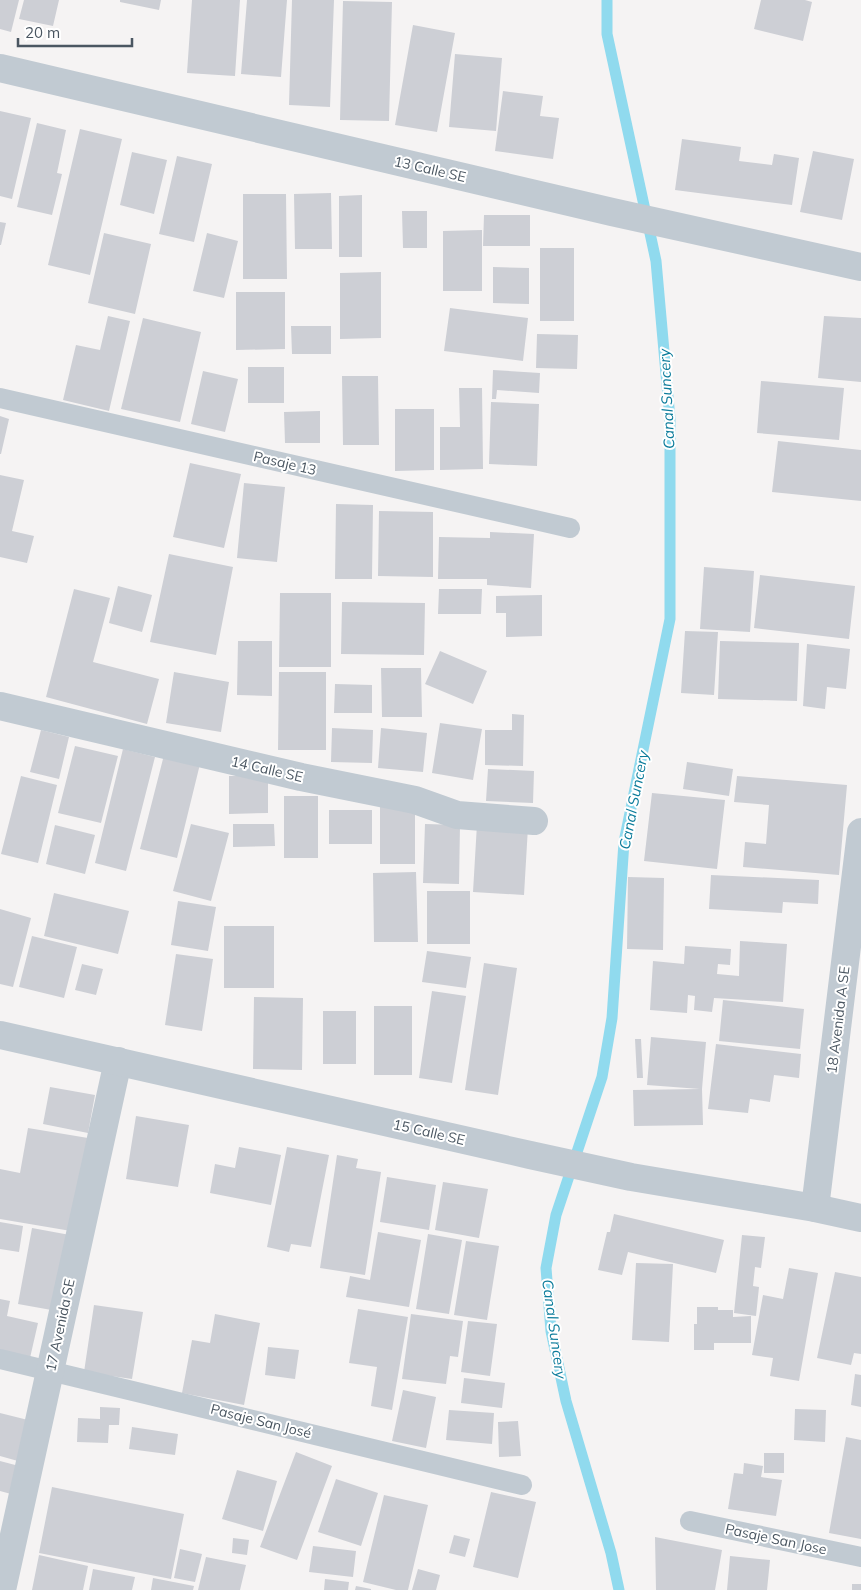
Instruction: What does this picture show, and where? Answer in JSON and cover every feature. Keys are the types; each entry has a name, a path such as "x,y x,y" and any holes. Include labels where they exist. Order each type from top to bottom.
{"street":[{"name":"13 Calle SE","path":"0,68 612,212 861,267"},
{"name":"14 Calle SE","path":"0,706 301,777 415,800 457,815 534,821"},
{"name":"18 Avenida A SE","path":"815,1208 861,832"},
{"name":"15 Calle SE","path":"0,1035 631,1177 815,1208 861,1218"},
{"name":"17 Avenida SE","path":"2,1590 118,1061"}],"lane":[{"name":"Pasaje 13","path":"0,398 570,528"},
{"name":"Pasaje San José","path":"0,1359 522,1485"},
{"name":"Pasaje San Jose","path":"690,1521 861,1558"}],"building":[{"path":"0,0 19,0 11,32 0,29"},
{"path":"24,0 59,0 53,26 19,19"},
{"path":"120,0 161,0 159,10 120,2"},
{"path":"192,0 240,0 235,76 187,73"},
{"path":"247,0 287,0 281,77 241,74"},
{"path":"292,0 334,0 330,107 289,105"},
{"path":"761,0 805,0 812,2 803,41 754,29"},
{"path":"343,1 392,2 389,121 340,120"},
{"path":"413,25 455,33 437,132 395,125"},
{"path":"455,54 502,58 496,131 449,127"},
{"path":"503,91 543,96 540,116 559,118 553,159 495,151"},
{"path":"0,111 31,118 12,199 0,196"},
{"path":"37,123 66,130 57,173 62,174 52,215 17,207"},
{"path":"80,129 122,139 90,275 48,265"},
{"path":"682,139 741,147 739,161 772,165 774,154 799,158 792,205 675,190"},
{"path":"813,151 854,159 842,220 800,212"},
{"path":"132,152 167,160 154,214 120,205"},
{"path":"177,156 212,164 194,242 159,234"},
{"path":"331,193 332,249 295,249 294,194"},
{"path":"243,194 286,194 287,279 243,279"},
{"path":"362,195 362,257 339,257 339,196"},
{"path":"402,211 427,211 427,248 403,248"},
{"path":"484,215 530,215 530,246 483,246"},
{"path":"0,222 6,223 1,245 0,245"},
{"path":"482,230 482,291 443,291 443,231"},
{"path":"104,233 151,244 135,314 88,303"},
{"path":"207,233 238,241 224,298 193,291"},
{"path":"540,248 574,248 574,321 540,321"},
{"path":"493,267 529,268 529,304 493,303"},
{"path":"381,272 381,338 340,339 340,273"},
{"path":"236,292 285,292 285,349 236,350"},
{"path":"450,308 528,318 523,361 444,351"},
{"path":"108,316 130,321 109,411 63,400 76,345 100,350"},
{"path":"824,316 861,318 861,382 818,378"},
{"path":"143,318 201,332 180,422 121,409"},
{"path":"291,326 331,326 331,354 292,354"},
{"path":"537,334 578,335 577,369 536,368"},
{"path":"248,367 284,367 284,403 248,403"},
{"path":"493,370 540,373 539,393 497,390 496,399 492,399"},
{"path":"203,371 238,379 225,432 191,424"},
{"path":"342,376 378,376 379,445 343,445"},
{"path":"761,381 844,388 839,440 757,433"},
{"path":"459,388 482,388 483,469 440,470 440,427 460,427"},
{"path":"491,402 539,404 537,466 489,464"},
{"path":"395,409 434,409 434,470 395,471"},
{"path":"320,411 320,443 285,443 284,412"},
{"path":"0,416 9,419 1,454 0,454"},
{"path":"778,441 861,450 861,501 772,492"},
{"path":"190,463 241,474 224,548 173,537"},
{"path":"0,475 24,480 12,531 34,536 27,563 0,557"},
{"path":"244,483 285,487 277,562 237,558"},
{"path":"336,504 373,505 372,579 335,579"},
{"path":"379,511 433,512 433,577 378,576"},
{"path":"490,532 534,534 531,588 487,585 487,579 438,579 439,537 490,538"},
{"path":"169,554 233,567 216,655 150,642"},
{"path":"704,567 754,571 750,632 700,629"},
{"path":"760,575 855,586 849,639 754,628"},
{"path":"118,586 152,595 142,632 109,623"},
{"path":"74,589 110,598 93,662 159,679 147,724 46,697"},
{"path":"439,589 482,589 481,614 438,614"},
{"path":"280,593 331,593 331,667 279,667"},
{"path":"542,595 542,636 506,637 506,613 496,613 496,596"},
{"path":"342,602 425,603 424,655 341,654"},
{"path":"685,631 718,632 714,695 681,693"},
{"path":"238,641 272,641 272,696 237,695"},
{"path":"720,641 799,643 797,701 718,699"},
{"path":"807,644 850,649 846,689 827,687 825,709 803,706"},
{"path":"440,651 487,671 473,704 425,684"},
{"path":"381,668 421,668 422,717 382,717"},
{"path":"174,672 229,682 221,732 166,723"},
{"path":"279,672 326,672 326,750 278,750"},
{"path":"335,684 372,685 372,713 334,713"},
{"path":"512,714 524,715 523,766 485,765 485,730 512,730"},
{"path":"440,723 482,729 473,780 432,773"},
{"path":"332,728 373,730 372,763 331,762"},
{"path":"381,728 427,733 423,772 378,768"},
{"path":"41,730 69,737 59,779 30,772"},
{"path":"75,746 118,756 101,823 58,813"},
{"path":"123,749 155,757 126,871 95,863"},
{"path":"164,755 200,764 177,858 140,849"},
{"path":"687,762 733,769 729,796 683,789"},
{"path":"488,769 534,771 533,803 486,801"},
{"path":"21,776 57,785 38,863 1,854"},
{"path":"229,776 268,776 268,813 229,814"},
{"path":"737,776 847,785 839,875 743,867 745,842 766,844 769,805 734,802"},
{"path":"652,793 725,800 717,869 644,861"},
{"path":"284,796 318,796 318,858 284,858"},
{"path":"380,807 415,807 415,864 380,864"},
{"path":"329,810 372,810 372,844 329,844"},
{"path":"191,824 229,833 211,901 173,891"},
{"path":"233,824 274,824 275,846 233,847"},
{"path":"425,824 460,825 459,884 423,883"},
{"path":"477,824 528,827 524,895 473,892"},
{"path":"55,825 95,835 85,874 46,864"},
{"path":"416,872 418,942 374,942 373,873"},
{"path":"711,875 819,880 818,904 783,902 782,913 709,909"},
{"path":"628,877 664,878 663,950 627,949"},
{"path":"427,891 470,891 470,944 427,944"},
{"path":"54,893 129,911 118,954 44,936"},
{"path":"178,901 216,907 208,951 171,945"},
{"path":"0,909 31,918 13,987 0,984"},
{"path":"224,926 274,926 274,988 224,988"},
{"path":"32,936 77,947 64,998 19,987"},
{"path":"740,941 787,944 783,1002 714,998 712,1012 694,1010 695,996 688,995 687,1013 650,1010 653,961 684,964 685,946 731,949 730,965 718,964 717,974 739,976"},
{"path":"427,951 471,957 466,988 422,982"},
{"path":"176,954 213,959 202,1031 165,1025"},
{"path":"484,963 517,968 498,1095 465,1090"},
{"path":"82,964 103,969 96,995 75,990"},
{"path":"432,991 466,996 452,1083 419,1078"},
{"path":"254,997 303,998 302,1070 253,1069"},
{"path":"723,1000 804,1009 800,1049 719,1041"},
{"path":"374,1006 412,1006 412,1075 374,1075"},
{"path":"323,1011 356,1011 356,1064 323,1064"},
{"path":"651,1037 706,1042 702,1089 703,1125 634,1126 633,1090 700,1089 647,1085"},
{"path":"635,1039 641,1039 643,1078 637,1078"},
{"path":"716,1044 801,1054 799,1078 774,1075 770,1102 750,1099 748,1113 708,1109"},
{"path":"50,1087 95,1095 88,1133 43,1124"},
{"path":"136,1116 189,1125 178,1187 126,1179"},
{"path":"28,1128 88,1138 71,1231 0,1219 0,1169 20,1173"},
{"path":"239,1147 281,1155 271,1205 210,1193 215,1164 235,1168"},
{"path":"287,1147 329,1155 311,1247 291,1244 289,1252 267,1247"},
{"path":"337,1155 358,1159 356,1168 381,1172 365,1275 320,1268"},
{"path":"387,1177 436,1185 429,1230 380,1222"},
{"path":"443,1182 488,1189 479,1238 435,1230"},
{"path":"614,1214 724,1240 716,1273 628,1252 622,1275 598,1270 607,1232 610,1232"},
{"path":"0,1222 23,1226 19,1252 0,1249"},
{"path":"32,1228 70,1235 57,1311 18,1304"},
{"path":"378,1232 421,1240 409,1307 346,1297 350,1276 370,1280"},
{"path":"428,1234 462,1240 449,1314 416,1309"},
{"path":"742,1235 765,1237 761,1268 755,1267 753,1286 759,1287 756,1316 734,1313"},
{"path":"466,1241 499,1246 487,1320 454,1315"},
{"path":"636,1263 673,1264 669,1342 632,1340"},
{"path":"789,1268 818,1273 799,1381 770,1376 773,1358 752,1355 763,1295 783,1299"},
{"path":"835,1272 861,1277 861,1354 854,1353 851,1365 817,1358"},
{"path":"0,1299 10,1301 7,1316 38,1323 30,1358 0,1351"},
{"path":"94,1305 143,1312 132,1379 84,1372"},
{"path":"697,1307 718,1307 718,1310 733,1310 733,1317 751,1316 751,1343 714,1343 714,1350 694,1350 694,1324 697,1324"},
{"path":"358,1309 408,1317 392,1410 371,1406 377,1367 349,1363"},
{"path":"215,1314 260,1323 244,1405 182,1393 192,1340 210,1343"},
{"path":"411,1314 463,1321 458,1357 450,1356 446,1384 402,1379"},
{"path":"468,1321 497,1324 490,1376 461,1372"},
{"path":"268,1347 299,1350 295,1379 265,1375"},
{"path":"855,1374 861,1375 861,1407 851,1405"},
{"path":"464,1378 505,1383 502,1408 461,1403"},
{"path":"403,1390 436,1397 426,1448 392,1441"},
{"path":"100,1407 120,1408 119,1425 109,1425 108,1443 77,1442 78,1418 100,1419"},
{"path":"795,1409 826,1410 825,1442 794,1440"},
{"path":"449,1410 494,1413 492,1444 446,1440"},
{"path":"0,1413 36,1422 25,1463 0,1456"},
{"path":"518,1421 521,1456 499,1457 498,1422"},
{"path":"132,1427 178,1434 175,1455 129,1449"},
{"path":"846,1437 861,1440 861,1539 829,1533"},
{"path":"296,1452 332,1466 297,1560 260,1547"},
{"path":"764,1453 784,1453 784,1473 764,1473"},
{"path":"0,1461 19,1466 11,1494 0,1491"},
{"path":"744,1463 763,1466 761,1477 782,1480 776,1516 728,1509 734,1473 743,1474"},
{"path":"237,1470 277,1481 263,1531 222,1519"},
{"path":"336,1479 378,1493 361,1546 318,1532"},
{"path":"52,1487 184,1514 171,1579 39,1553"},
{"path":"491,1492 536,1502 518,1578 473,1567"},
{"path":"384,1495 428,1505 408,1590 396,1590 363,1582"},
{"path":"454,1535 470,1539 465,1557 449,1553"},
{"path":"655,1537 722,1550 715,1590 656,1590"},
{"path":"233,1538 249,1540 247,1555 232,1553"},
{"path":"313,1546 356,1551 353,1577 309,1572"},
{"path":"180,1549 202,1554 195,1582 174,1578"},
{"path":"39,1555 88,1566 83,1590 32,1590"},
{"path":"730,1556 770,1560 767,1590 727,1590"},
{"path":"206,1557 246,1565 240,1590 198,1590"},
{"path":"93,1569 135,1577 132,1590 89,1590"},
{"path":"418,1569 440,1575 436,1590 412,1590"},
{"path":"153,1578 194,1586 193,1590 151,1590"},
{"path":"325,1579 349,1582 348,1590 324,1590"},
{"path":"852,1584 861,1584 861,1590 852,1590"},
{"path":"356,1586 371,1589 371,1590 355,1590"}],"waterway":[{"name":"Canal Suncery","path":"607,0 607,34 656,261 670,419 670,619 624,842 612,1018 602,1077 556,1215 546,1268 551,1331 566,1401 611,1553 619,1590"}]}
